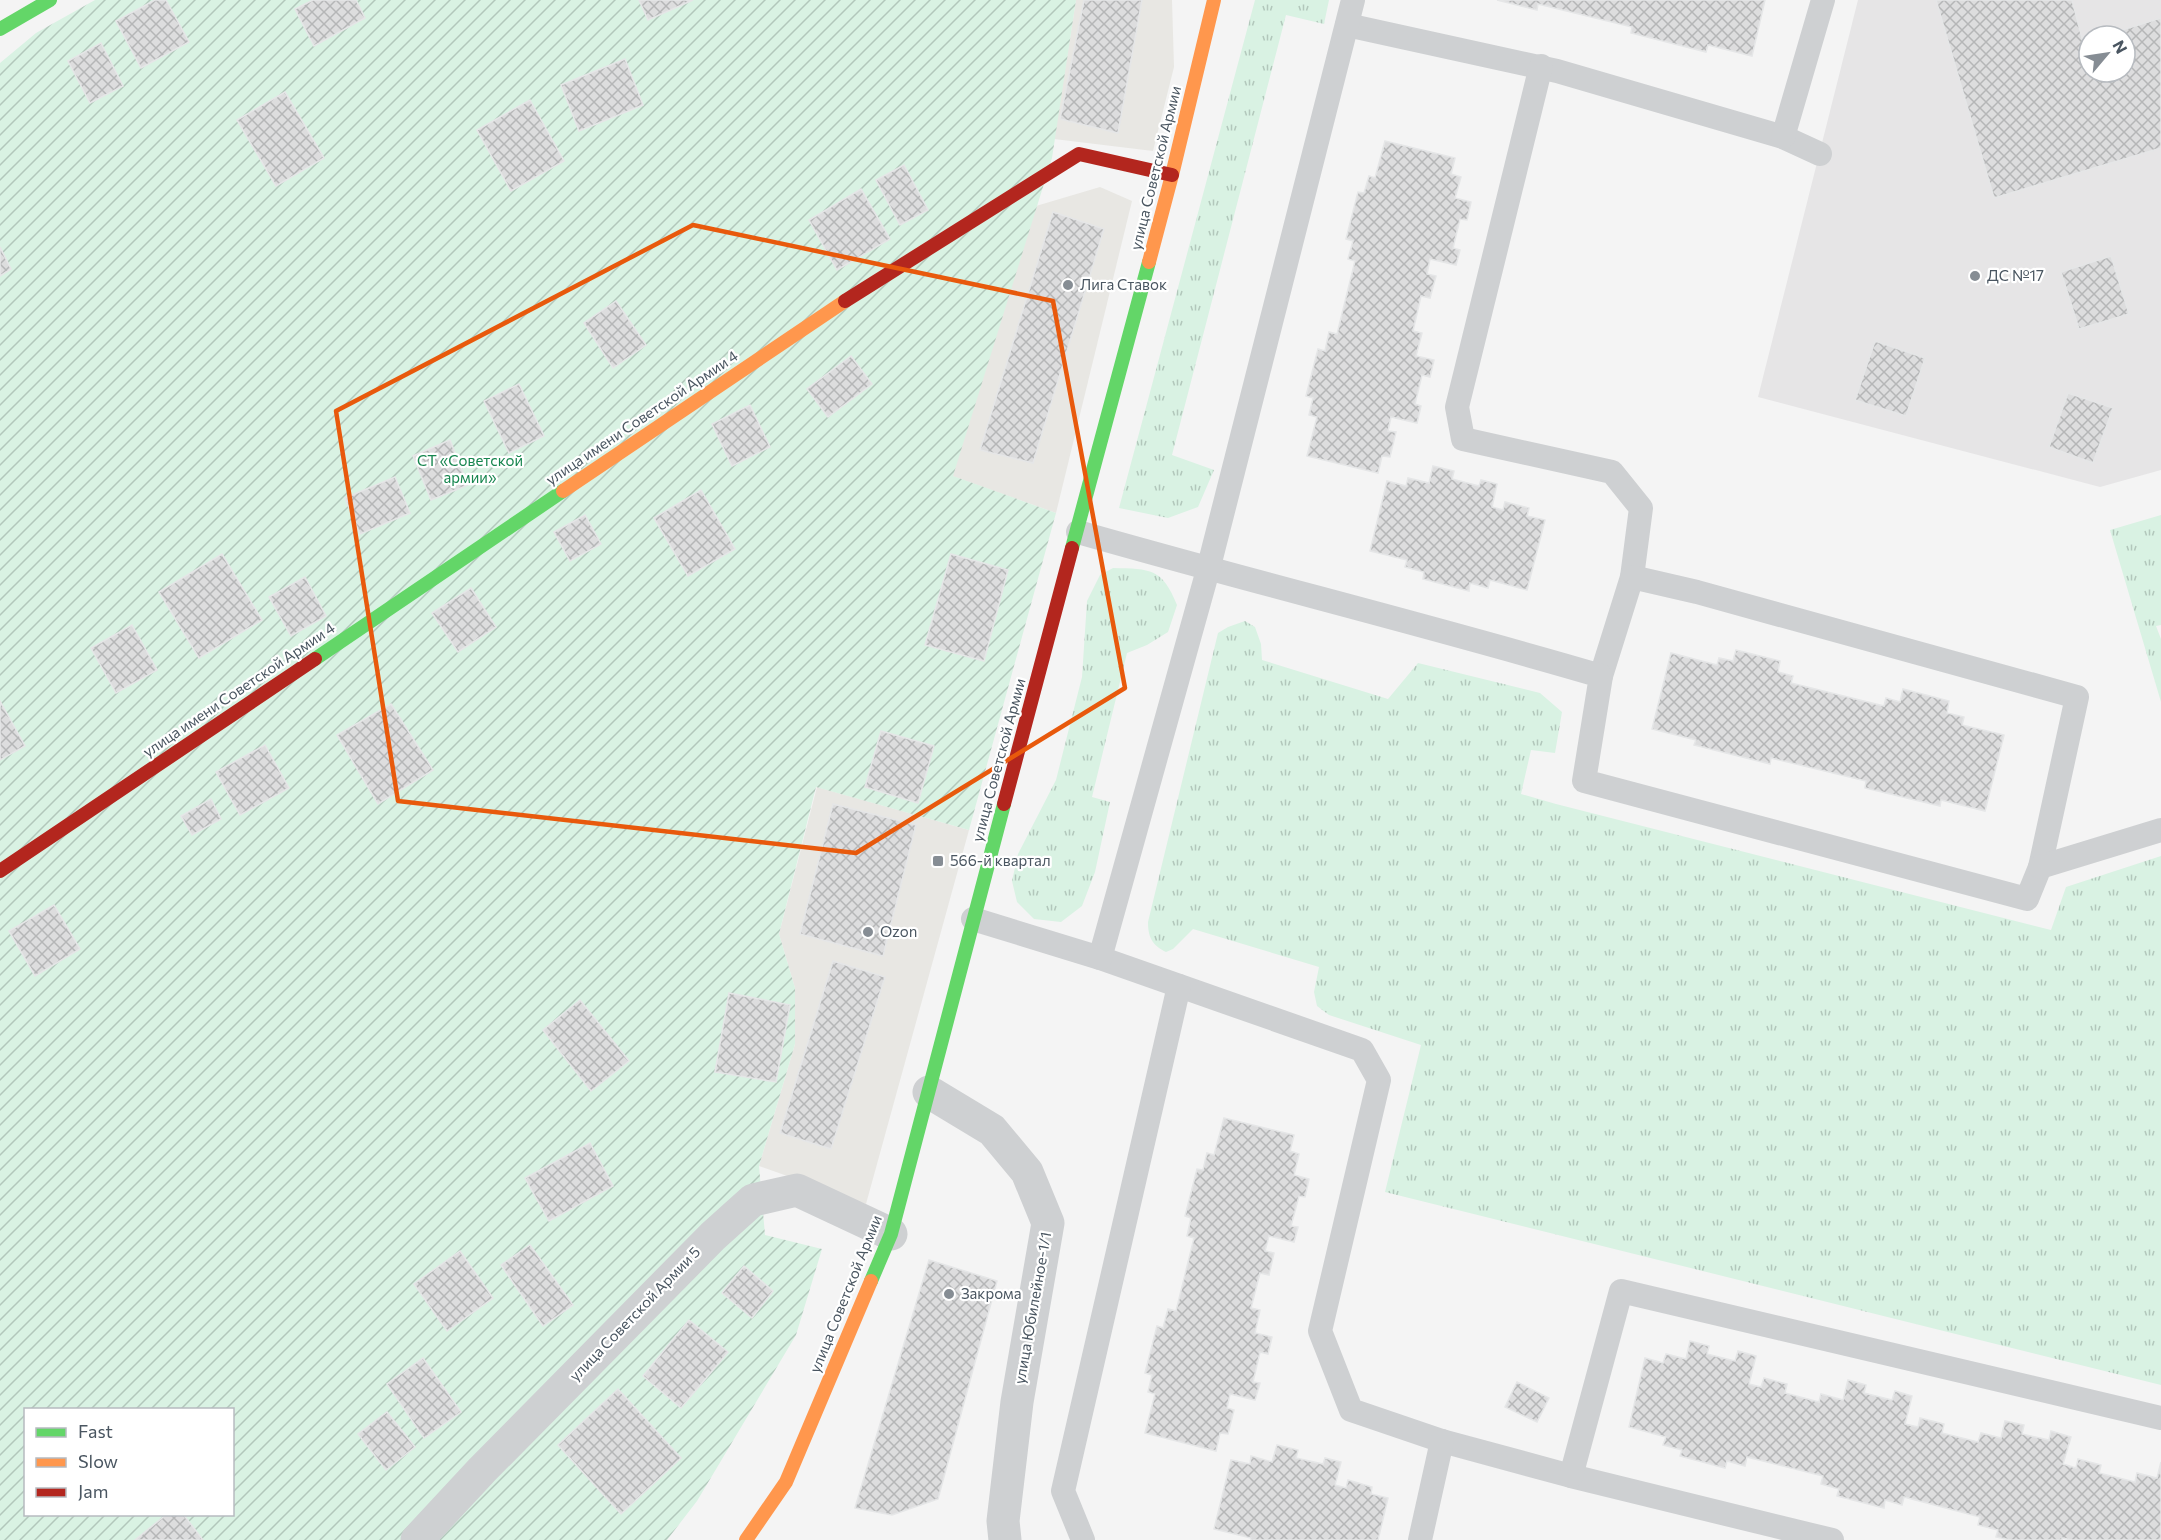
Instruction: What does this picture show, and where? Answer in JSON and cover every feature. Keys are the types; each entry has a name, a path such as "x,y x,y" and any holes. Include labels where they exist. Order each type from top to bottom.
{"street":[{"path":"0,30 51,0"},
{"name":"улица Советской Армии","path":"746,1540 786,1482 891,1233 1172,175 1214,0"},
{"name":"улица имени Советской Армии 4","path":"0,870 858,292 1079,154 1172,175"},
{"name":"улица Юбилейное-1/1","path":"929,1092 992,1130 1027,1172 1048,1223 1017,1402 1003,1521 1005,1540"},
{"name":"улица Советской Армии 5","path":"417,1540 482,1470 712,1236 753,1200 797,1190 891,1233"}],"lane":[{"path":"1100,958 1209,570 1353,0"},
{"path":"1783,137 1823,0"},
{"path":"1347,25 1541,66 1783,137 1820,154"},
{"path":"1541,66 1457,407 1462,439 1612,472 1641,508 1632,577 1601,676 1584,781 2027,899 2040,867 2077,697 1697,592 1632,577"},
{"path":"1078,532 1209,570 1496,645 1601,676"},
{"path":"2040,867 2161,830"},
{"path":"973,919 1100,958 1362,1050 1378,1080 1320,1331 1351,1410 1442,1442 1832,1540"},
{"path":"1083,1540 1064,1491 1179,986"},
{"path":"1571,1476 1621,1291 2161,1418"},
{"path":"1420,1540 1442,1442"}],"highlighted area":[{"path":"693,225 1053,301 1125,688 856,853 398,801 336,411"}],"shaded area":[{"path":"1076,0 1172,0 1174,67 1153,151 1054,139"},
{"name":"ДС №17","path":"1858,0 2161,0 2161,470 2100,487 1758,397"},
{"path":"1100,187 1132,201 1056,513 952,476 1036,206"},
{"path":"817,787 969,830 866,1204 759,1166 795,1044 795,988 779,934"}],"green space":[{"name":"СТ «Советской армии»","path":"95,0 1076,0 1052,158 953,476 1056,513 969,830 816,787 779,934 795,988 795,1044 759,1166 765,1235 822,1249 796,1335 697,1501 667,1540 0,1540 0,63 36,33"},
{"path":"1255,0 1329,0 1324,24 1286,15 1172,455 1214,470 1198,507 1168,518 1119,508"},
{"path":"2161,515 2161,625 2156,626 2161,639 2161,702 2110,530"},
{"path":"1113,568 1146,570 1154,573 1166,584 1177,605 1168,632 1147,645 1127,653 1092,797 1110,802 1095,872 1082,906 1061,922 1034,919 1017,902 1012,881 1018,854 1056,780 1082,677 1087,601 1100,575"},
{"path":"1245,621 1255,627 1261,644 1262,660 1388,699 1418,663 1540,693 1562,712 1555,753 1531,750 1521,794 1556,804 2051,930 2066,887 2161,856 2161,1385 1385,1192 1421,1045 1329,1015 1317,1006 1314,992 1319,967 1193,929 1173,949 1166,952 1154,943 1149,932 1148,922 1218,633"}],"building":[{"path":"155,0 166,0 189,42 141,68 116,21"},
{"path":"313,0 356,0 365,18 314,46 295,9"},
{"path":"639,0 693,0 648,20"},
{"path":"1084,0 1142,0 1118,133 1060,119"},
{"path":"1497,0 1765,0 1752,56 1708,45 1706,52 1631,33 1632,27 1538,4 1537,10"},
{"path":"1936,0 2072,0 2078,24 2077,84 2137,84 2137,25 2161,18 2161,148 1994,198"},
{"path":"101,43 123,86 90,103 68,61"},
{"path":"625,59 643,105 579,131 561,85"},
{"path":"285,92 324,158 276,186 237,120"},
{"path":"530,100 564,161 511,191 477,130"},
{"path":"1385,141 1455,158 1451,174 1461,177 1455,198 1471,202 1467,220 1460,219 1453,248 1460,250 1456,265 1430,259 1427,274 1436,276 1430,298 1421,296 1413,331 1422,333 1416,356 1434,360 1430,377 1422,375 1415,404 1421,406 1417,423 1391,417 1388,431 1396,432 1390,457 1382,456 1378,473 1307,456 1317,417 1309,415 1313,398 1306,396 1318,349 1325,351 1329,332 1337,334 1355,261 1348,259 1353,241 1346,239 1358,192 1364,193 1369,176 1375,178"},
{"path":"904,165 928,210 900,225 876,180"},
{"path":"861,189 890,239 837,270 809,220"},
{"path":"1053,212 1104,229 1033,463 980,450"},
{"path":"0,247 11,269 0,276"},
{"path":"2111,256 2129,314 2079,329 2061,272"},
{"path":"616,301 646,345 613,368 584,323"},
{"path":"1875,341 1925,358 1906,416 1855,400"},
{"path":"851,356 872,384 828,417 807,389"},
{"path":"519,384 544,436 509,453 484,401"},
{"path":"2068,393 2113,408 2093,463 2049,447"},
{"path":"750,405 770,447 732,466 712,424"},
{"path":"450,440 468,485 431,500 413,456"},
{"path":"1433,466 1454,471 1452,479 1479,486 1481,480 1497,484 1492,507 1503,510 1505,502 1529,508 1527,516 1545,520 1527,590 1490,580 1488,588 1470,583 1469,591 1423,579 1424,572 1405,567 1407,560 1370,551 1387,481 1406,486 1408,478 1429,483"},
{"path":"395,477 410,513 360,534 345,498"},
{"path":"701,490 735,549 688,576 654,518"},
{"path":"585,515 601,544 570,561 554,532"},
{"path":"222,554 262,620 199,658 159,592"},
{"path":"951,554 1008,570 984,661 925,645"},
{"path":"305,577 326,616 291,636 269,597"},
{"path":"471,588 496,627 458,652 432,613"},
{"path":"132,625 157,670 116,693 91,648"},
{"path":"1736,650 1780,661 1778,672 1793,676 1791,683 1884,706 1886,698 1900,702 1903,689 1949,701 1947,713 1964,717 1962,725 2004,735 1985,811 1941,800 1940,806 1865,788 1866,781 1771,758 1770,764 1694,745 1696,740 1652,729 1671,653 1717,665 1719,658 1733,661"},
{"path":"0,701 25,746 0,760"},
{"path":"391,704 433,770 378,804 337,735"},
{"path":"881,731 934,746 918,803 865,787"},
{"path":"265,745 289,788 240,815 216,772"},
{"path":"211,799 221,819 192,835 181,816"},
{"path":"833,804 916,825 883,956 800,934"},
{"path":"54,905 80,949 35,976 9,931"},
{"path":"833,961 885,977 831,1149 780,1133"},
{"path":"729,993 790,1005 776,1082 715,1072"},
{"path":"580,1000 629,1061 591,1091 543,1030"},
{"path":"1224,1118 1294,1135 1290,1151 1299,1154 1294,1175 1309,1179 1305,1197 1299,1196 1291,1226 1298,1227 1294,1242 1269,1236 1265,1251 1274,1253 1269,1275 1260,1273 1251,1308 1260,1310 1255,1333 1272,1337 1268,1354 1260,1352 1253,1382 1260,1383 1255,1400 1230,1394 1227,1408 1234,1410 1228,1434 1220,1433 1216,1451 1145,1433 1155,1394 1148,1392 1152,1375 1145,1373 1157,1326 1163,1328 1168,1309 1176,1311 1194,1238 1187,1236 1191,1218 1185,1216 1197,1169 1203,1170 1207,1153 1214,1155"},
{"path":"590,1143 613,1186 549,1221 525,1178"},
{"path":"530,1245 573,1305 543,1326 501,1265"},
{"path":"460,1251 493,1298 447,1331 414,1284"},
{"path":"929,1260 997,1281 938,1499 892,1515 855,1508"},
{"path":"744,1266 773,1291 752,1318 722,1293"},
{"path":"689,1320 728,1352 681,1408 643,1376"},
{"path":"1690,1341 1709,1346 1707,1354 1735,1361 1738,1351 1756,1356 1749,1384 1761,1387 1764,1378 1787,1384 1785,1393 1819,1402 1821,1394 1843,1400 1848,1380 1866,1385 1864,1393 1892,1400 1895,1391 1912,1396 1905,1424 1918,1427 1920,1418 1944,1424 1942,1433 1978,1442 1981,1433 2001,1438 2005,1421 2024,1425 2022,1434 2049,1440 2051,1431 2071,1437 2063,1464 2076,1468 2078,1459 2101,1465 2099,1473 2135,1482 2137,1473 2157,1478 2161,1462 2161,1540 2062,1538 2062,1540 2011,1540 1996,1537 1998,1530 1978,1525 1980,1517 1904,1497 1902,1505 1885,1500 1884,1508 1837,1496 1839,1489 1821,1484 1823,1476 1747,1457 1745,1466 1727,1461 1725,1468 1680,1456 1682,1450 1663,1445 1666,1437 1629,1427 1645,1358 1663,1363 1666,1354 1686,1359"},
{"path":"423,1358 461,1412 424,1438 387,1384"},
{"path":"1517,1382 1549,1398 1537,1422 1505,1407"},
{"path":"618,1389 681,1458 621,1514 558,1445"},
{"path":"387,1412 415,1447 386,1470 358,1434"},
{"path":"1277,1445 1298,1450 1296,1458 1323,1464 1325,1458 1341,1462 1335,1485 1346,1488 1348,1480 1372,1487 1371,1494 1388,1498 1378,1540 1251,1540 1251,1538 1214,1529 1231,1460 1250,1464 1251,1456 1272,1462"},
{"path":"165,1516 185,1516 203,1540 135,1540"}],"traffic: fast":[{"path":"0,29 50,0"},
{"path":"1072,548 1149,262"},
{"path":"315,659 563,491"},
{"path":"871,1281 891,1234 1004,804"}],"traffic: slow":[{"path":"1149,262 1214,0"},
{"path":"563,491 845,301"},
{"path":"746,1540 786,1482 871,1281"}],"traffic: jam":[{"path":"845,301 1079,154 1172,175"},
{"path":"1004,804 1072,548"},
{"path":"0,871 315,659"}],"place":[{"name":"ДС №17","path":"1975,276"},
{"name":"Лига Ставок","path":"1068,285"},
{"name":"566-й квартал","path":"938,861"},
{"name":"Ozon","path":"868,932"},
{"name":"Закрома","path":"949,1294"}]}
